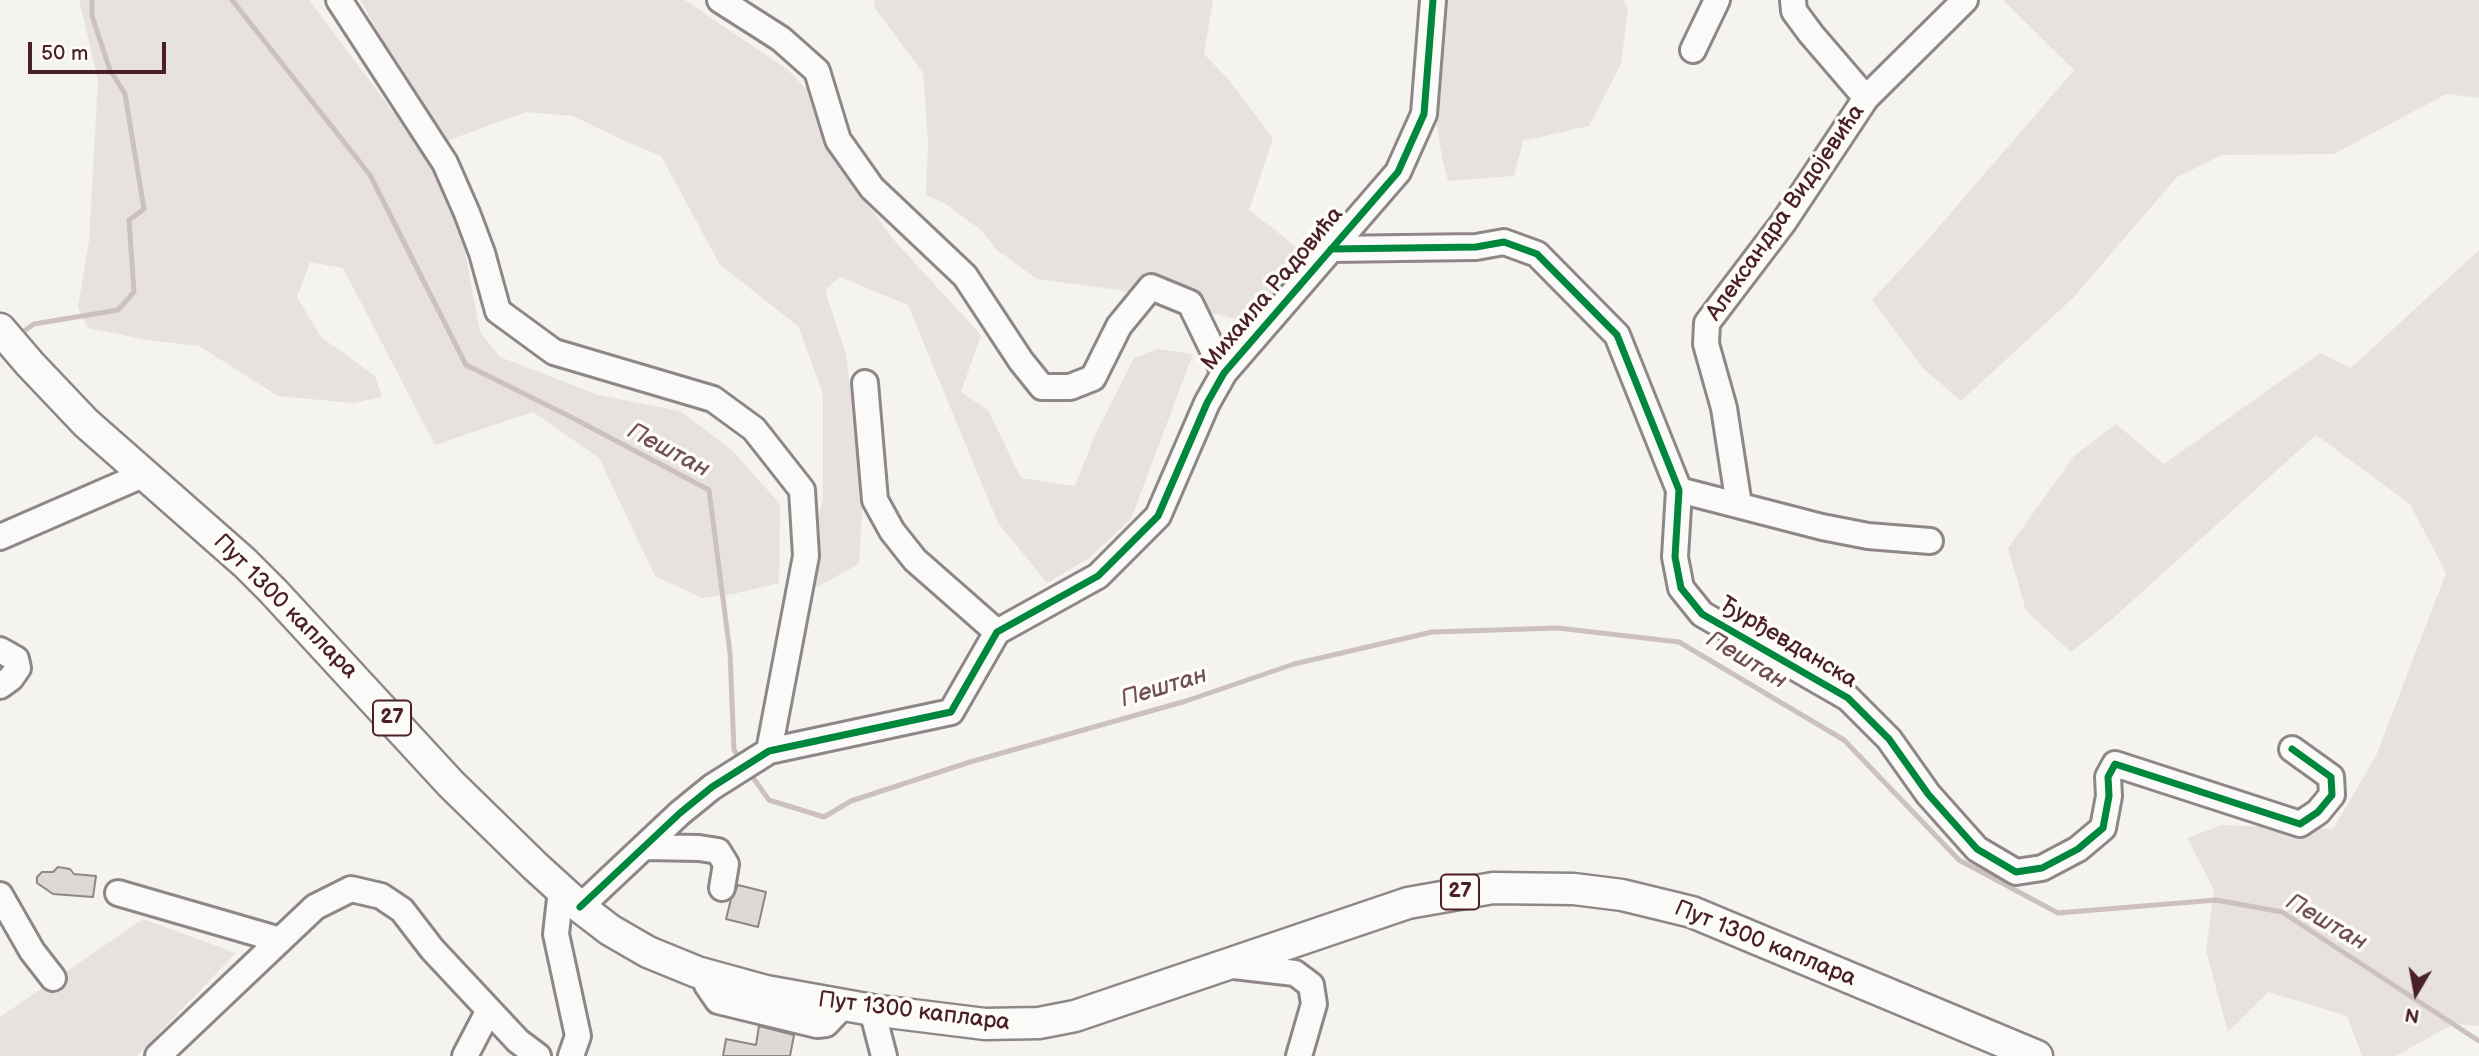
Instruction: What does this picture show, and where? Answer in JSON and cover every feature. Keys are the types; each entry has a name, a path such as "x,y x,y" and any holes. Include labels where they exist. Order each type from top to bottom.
{"main road":[{"name":"Пут 1300 каплара","path":"0,329 86,423 273,591 460,793 571,899 610,930 648,952 705,974 766,991 858,1008 985,1024 1039,1023 1088,1012 1381,911 1434,897 1503,888 1548,887 1598,891 1669,905 1715,920 2037,1056"}],"street":[{"path":"339,0 444,163 482,253 498,311 554,352 713,400 754,429 802,490 806,555 769,751"},
{"path":"720,0 781,39 817,71 838,140 872,188 965,276 1021,361 1042,387 1070,387 1093,378 1119,326 1151,287 1189,303 1224,373"},
{"name":"Михаила Радовића","path":"997,632 1098,576 1158,516 1207,403 1224,373 1398,172 1424,114 1433,0"},
{"path":"1693,50 1717,0"},
{"path":"1793,0 1794,11 1811,34 1866,98"},
{"path":"1936,0 1938,26"},
{"name":"Александра Видојевића","path":"1739,505 1724,408 1706,344 1707,323 1783,223 1866,98 1965,0"},
{"name":"Ђурђевданска","path":"1331,249 1476,247 1504,242 1537,254 1617,335 1679,490 1675,557 1681,587 1702,614 1848,698 1889,739 1928,794 1977,849 2016,872 2042,868 2078,849 2103,828 2109,796 2108,777 2115,764 2300,824 2318,812 2332,795 2331,777 2292,749"},
{"path":"571,1056 578,1035 556,934 571,899 644,847 712,787 769,751 951,712 997,632 915,560 892,531 875,500 865,383"},
{"path":"0,537 145,474"},
{"path":"1679,490 1822,527 1868,536 1930,541"},
{"path":"0,650 16,659 18,668 11,678 0,686"},
{"path":"644,847 718,850 726,864 722,888"},
{"path":"158,1056 315,907 351,888 381,896 402,910 432,949 518,1041 538,1056"},
{"path":"118,893 280,940"},
{"path":"0,895 32,951 53,978"},
{"path":"1221,965 1295,973 1311,985 1314,1004 1299,1056"},
{"path":"858,1008 884,1056"},
{"path":"464,1056 489,1010"}],"shaded area":[{"path":"79,0 309,0 454,193 480,332 500,357 598,395 680,411 731,449 780,504 779,583 702,598 655,576 599,458 533,412 435,445 343,268 310,262 297,297 321,337 375,376 382,397 352,403 278,396 199,346 147,340 88,328 78,307 89,241 98,80"},
{"path":"360,0 685,0 788,70 819,102 843,169 892,238 981,335 961,392 988,410 1021,478 1075,486 1095,435 1134,358 1157,349 1193,354 1131,519 1089,558 1047,583 998,523 908,305 840,277 825,290 846,354 863,496 859,564 800,596 823,498 823,394 798,326 720,265 661,156 573,116 526,112 441,143"},
{"path":"875,0 1213,0 1204,54 1228,79 1273,138 1249,210 1316,262 1248,322 1118,290 1037,279 997,250 982,231 946,204 926,195 928,142 923,73 874,7"},
{"path":"1442,0 1623,0 1628,9 1621,64 1589,126 1523,141 1514,176 1448,181 1434,107"},
{"path":"2003,0 2479,0 2479,98 2446,94 2334,154 2222,155 2177,177 2073,298 1961,401 1923,368 1872,300 1925,243 2074,70"},
{"path":"2479,250 2479,1026 2453,1024 2396,1056 2362,1056 2347,1016 2268,992 2228,1032 2206,951 2214,890 2187,838 2222,825 2333,829 2376,756 2446,573 2410,504 2316,435 2110,621 2071,652 2026,611 2008,548 2074,456 2116,424 2164,464 2320,353 2351,368"},
{"path":"143,919 236,953 137,1056 0,1056 0,1017"}],"building":[{"path":"58,867 70,869 74,874 96,876 93,897 53,894 37,883 37,877 42,872 53,872"},
{"path":"738,885 766,892 758,927 726,919"},
{"path":"759,1026 794,1035 790,1056 723,1056 726,1039 756,1045"}],"waterway":[{"path":"24,331 34,324 118,310 134,292 129,220 144,209 125,94 110,70 92,16 92,0"},
{"name":"Пештан","path":"232,0 370,175 466,365 709,490 730,653 734,750 742,761"},
{"name":"Пештан","path":"749,772 769,800 824,817 851,801 970,762 1186,701 1294,664 1432,632 1558,628 1679,642 1844,740 1959,860 2058,913 2216,900 2282,912 2479,1041"}],"cycle path":[{"path":"580,907 680,813 712,787 769,751 951,712 997,632 1098,576 1158,516 1207,403 1224,373 1398,172 1424,114 1433,0"},
{"path":"1331,249 1476,247 1504,242 1537,254 1617,335 1679,490 1675,557 1681,588 1702,614 1848,698 1889,739 1928,794 1977,849 2016,872 2042,868 2078,849 2103,828 2109,796 2108,777 2115,764 2300,824 2318,812 2332,795 2331,777 2292,749"}]}
